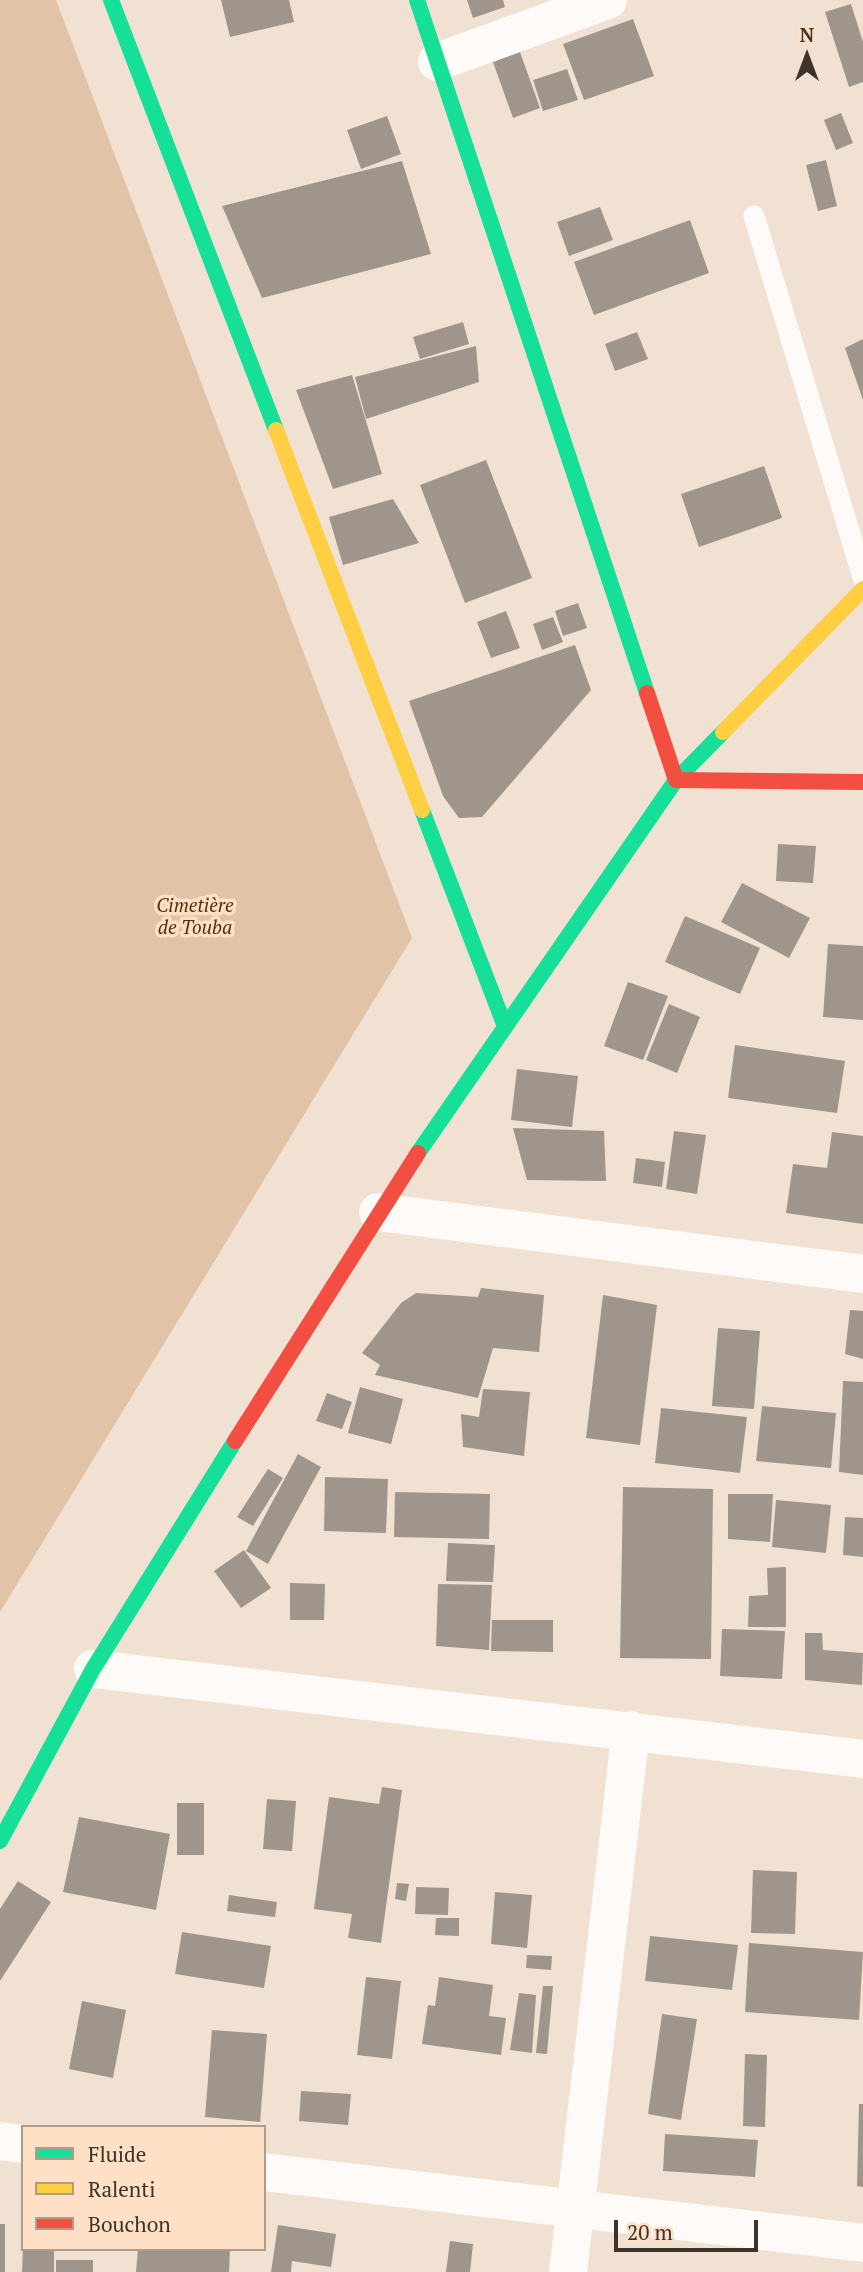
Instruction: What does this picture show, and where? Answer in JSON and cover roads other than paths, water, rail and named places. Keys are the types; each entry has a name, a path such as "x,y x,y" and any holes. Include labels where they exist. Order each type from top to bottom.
{"street":[{"path":"111,0 504,1024"},
{"path":"417,0 676,779"},
{"path":"437,62 608,0"},
{"path":"0,1841 93,1669 378,1212 504,1024 676,779 863,589"},
{"path":"676,779 840,779 863,782"},
{"path":"378,1212 863,1274"},
{"path":"93,1669 863,1759"},
{"path":"568,2272 631,1730"},
{"path":"0,2141 21,2144"},
{"path":"266,2172 863,2243"}],"lane":[{"path":"754,216 863,577"}],"park label":[{"name":"Cimetière de Touba","path":"195,918"}]}
